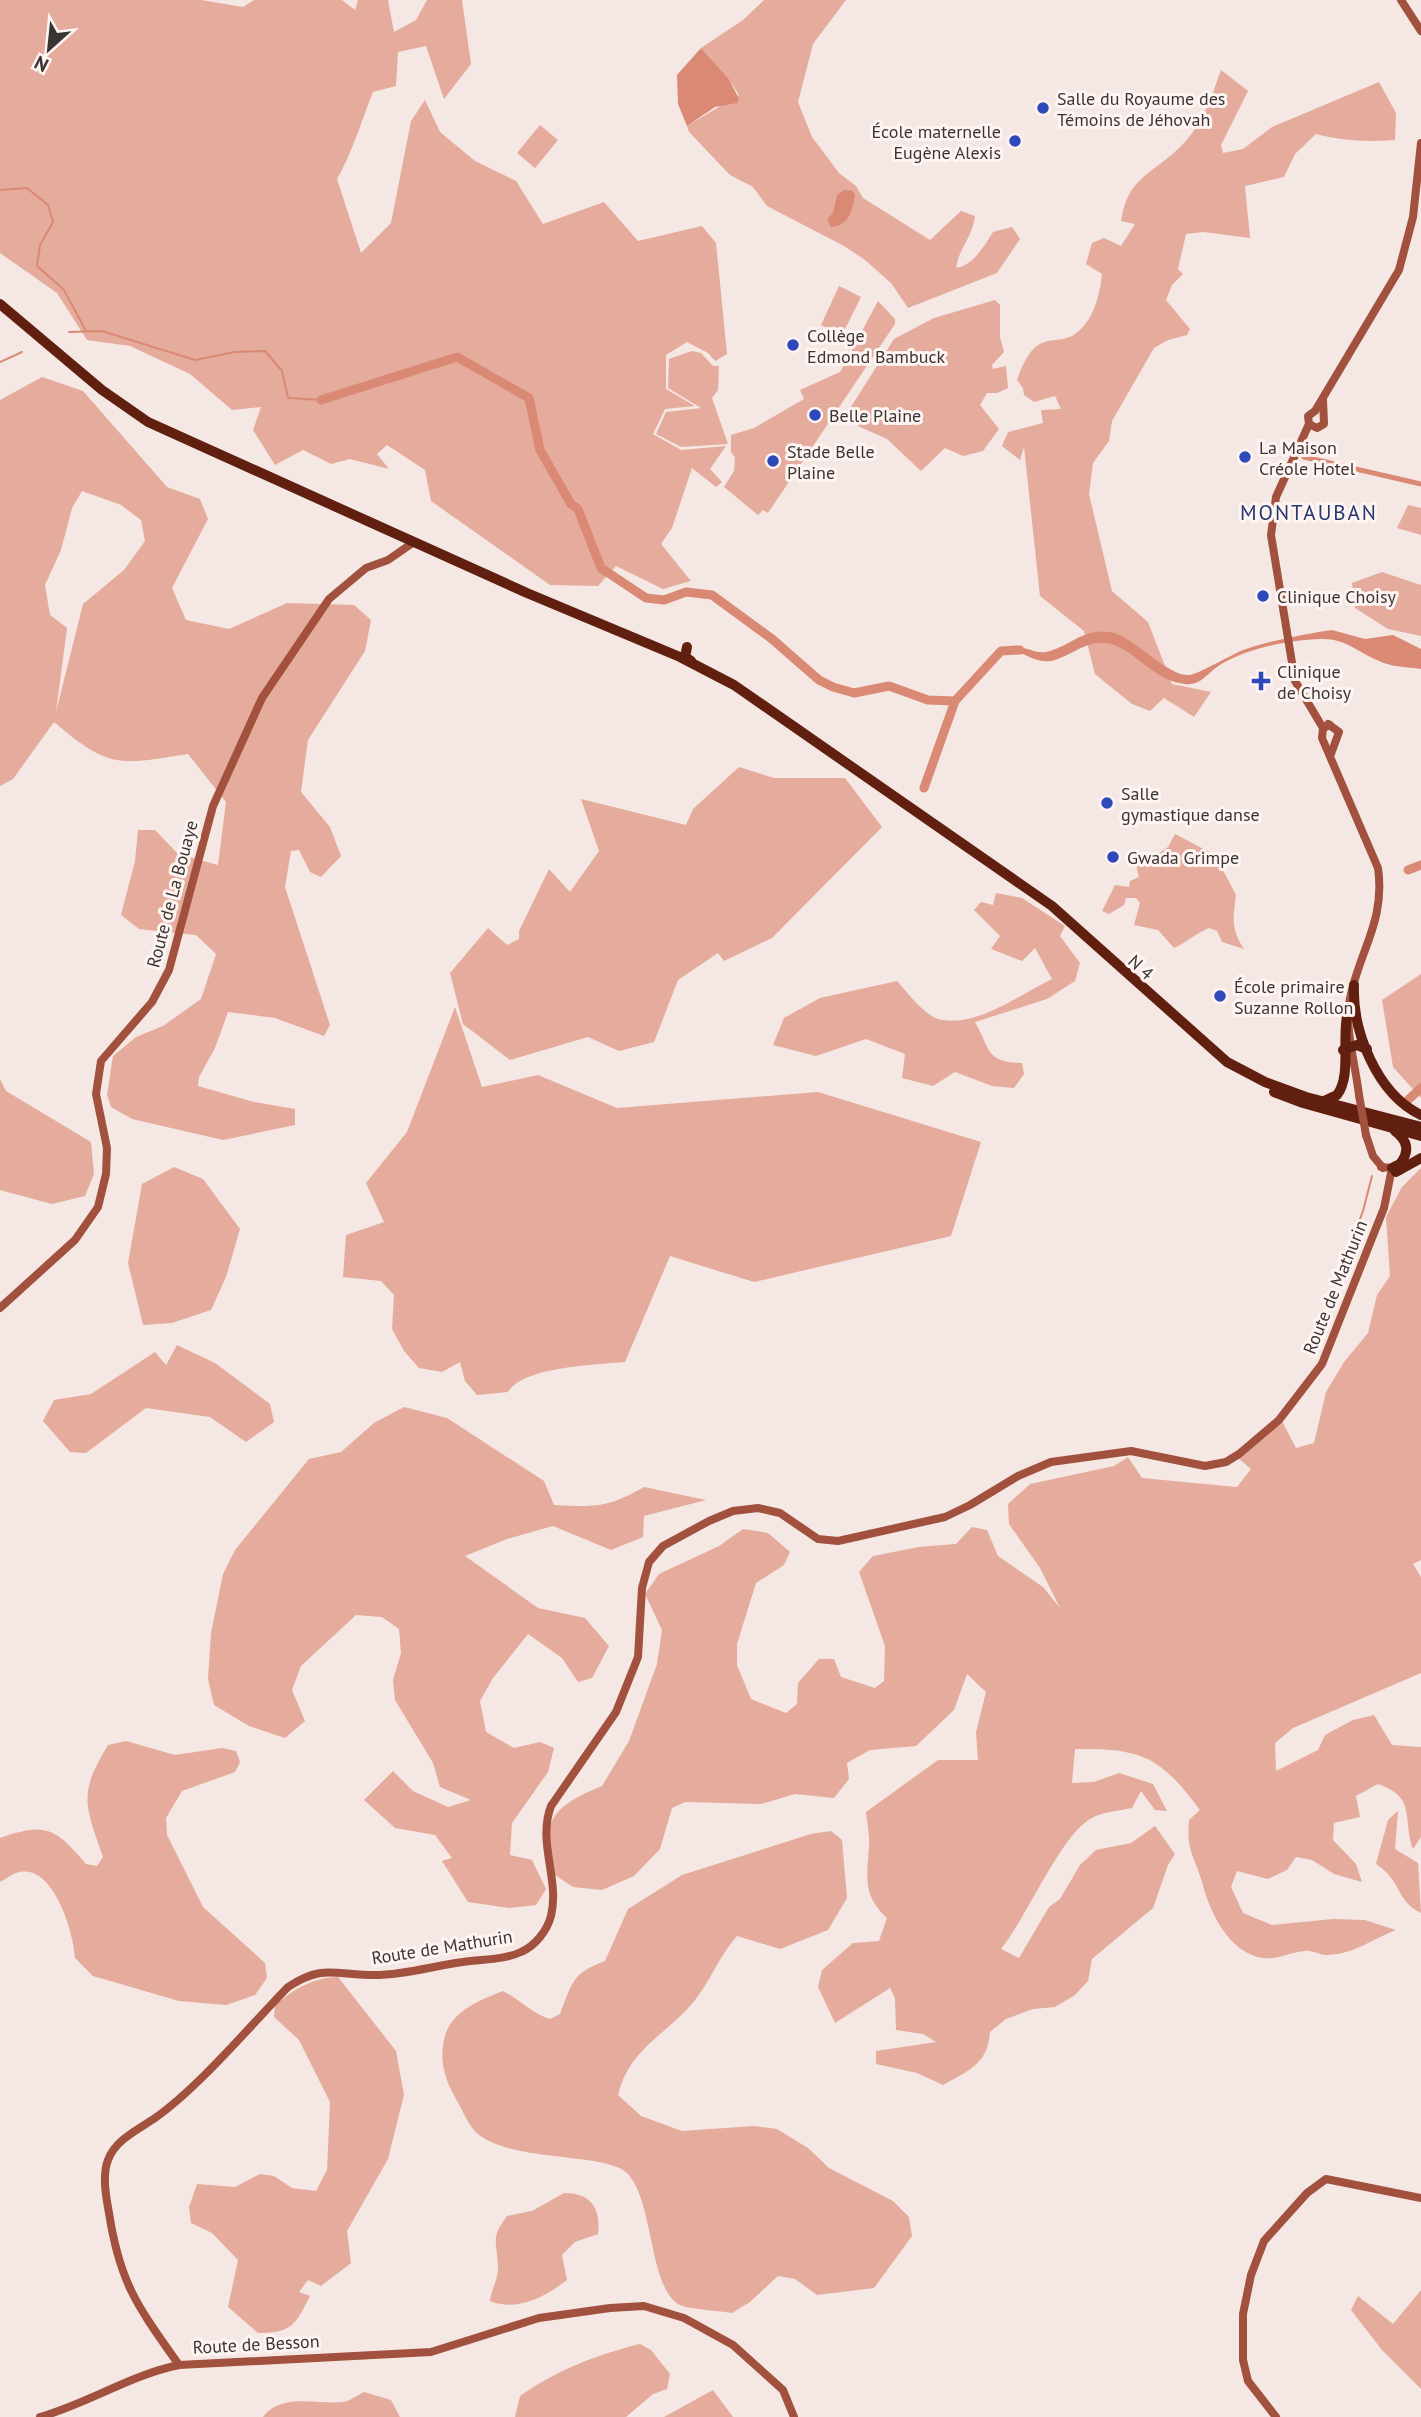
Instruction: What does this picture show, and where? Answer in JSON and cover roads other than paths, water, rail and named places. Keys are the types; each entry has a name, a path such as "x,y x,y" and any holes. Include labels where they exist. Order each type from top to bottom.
{"highway":[{"name":"N 4","path":"0,304 102,390 148,422 619,631 665,650 680,653 687,647 685,657 754,697 1052,906 1227,1062 1246,1073 1323,1101 1421,1127"},
{"name":"N 4","path":"619,631 722,681 753,700 1034,895 1052,908 1186,1035 1234,1072 1303,1103 1421,1136"},
{"path":"1323,1101 1337,1095 1342,1088 1354,985"},
{"path":"1352,1014 1367,1049 1395,1098 1421,1115"},
{"path":"1349,1043 1367,1049"},
{"path":"1388,1169 1404,1160 1407,1148 1402,1137 1392,1129"},
{"path":"1388,1169 1421,1158"}],"main road":[{"path":"1401,0 1421,32"},
{"path":"1301,441 1320,428 1325,421 1319,413 1322,397 1399,270 1413,217 1421,143"},
{"path":"1319,413 1308,416 1309,424 1280,485 1271,519 1298,690 1326,726 1339,732 1331,754"},
{"path":"1309,424 1320,428"},
{"name":"Route de La Bouaye","path":"0,1308 75,1240 98,1207 106,1174 107,1148 96,1094 101,1060 113,1043 152,1002 169,970 213,806 262,698 329,599 366,568 388,560 414,542"},
{"path":"1326,726 1321,734 1331,754 1343,793 1378,868 1381,892 1376,923 1354,985"},
{"path":"1324,740 1331,743 1337,740"},
{"path":"1352,1014 1349,1043 1369,1149 1388,1169"},
{"name":"Route de Mathurin","path":"179,2365 142,2312 122,2274 108,2206 106,2178 109,2157 120,2142 164,2111 288,1987 303,1977 320,1971 369,1975 390,1973 510,1956 537,1942 551,1917 553,1897 545,1823 551,1806 616,1712 624,1695 641,1643 643,1580 656,1552 709,1521 747,1508 780,1513 812,1536 830,1541 928,1522 970,1505 1026,1471 1084,1455 1131,1451 1190,1465 1205,1466 1226,1462 1279,1420 1300,1398 1322,1364 1384,1208 1388,1169"},
{"path":"1276,2417 1248,2381 1243,2360 1243,2314 1260,2247 1307,2193 1326,2179 1421,2198"},
{"name":"Route de Besson","path":"40,2417 86,2402 126,2380 179,2365 431,2352 510,2325 623,2306 657,2308 704,2328 756,2363 783,2390 794,2417"}],"waterway":[{"path":"0,190 27,188 48,205 53,222 40,245 37,266 64,290 86,331"},
{"path":"69,332 102,331 195,360 235,352 265,351 282,371 288,398 321,400"},
{"path":"0,362 22,352"},
{"path":"321,400 457,357 529,398 540,450 571,504 578,509 601,568 646,598 664,600 686,592 712,595 772,639 819,680 833,687 854,693 889,686 928,700 955,701 1001,651 1020,650"},
{"path":"1304,457 1421,484"},
{"path":"924,788 955,701"},
{"path":"1408,870 1421,865"},
{"path":"1409,1099 1421,1088"},
{"path":"1342,1266 1363,1211 1372,1176"}],"place":[{"name":"Salle du Royaume des Témoins de Jéhovah","path":"1043,108"},
{"name":"École maternelle Eugène Alexis","path":"1015,141"},
{"name":"Collège Edmond Bambuck","path":"793,345"},
{"name":"Belle Plaine","path":"815,415"},
{"name":"La Maison Créole Hotel","path":"1245,457"},
{"name":"Stade Belle Plaine","path":"773,461"},
{"name":"Clinique Choisy","path":"1263,596"},
{"name":"Clinique de Choisy","path":"1261,681"},
{"name":"Salle gymastique danse","path":"1107,803"},
{"name":"Gwada Grimpe","path":"1113,857"},
{"name":"École primaire Suzanne Rollon","path":"1220,996"}],"district":[{"name":"MONTAUBAN","path":"1309,512"}]}
